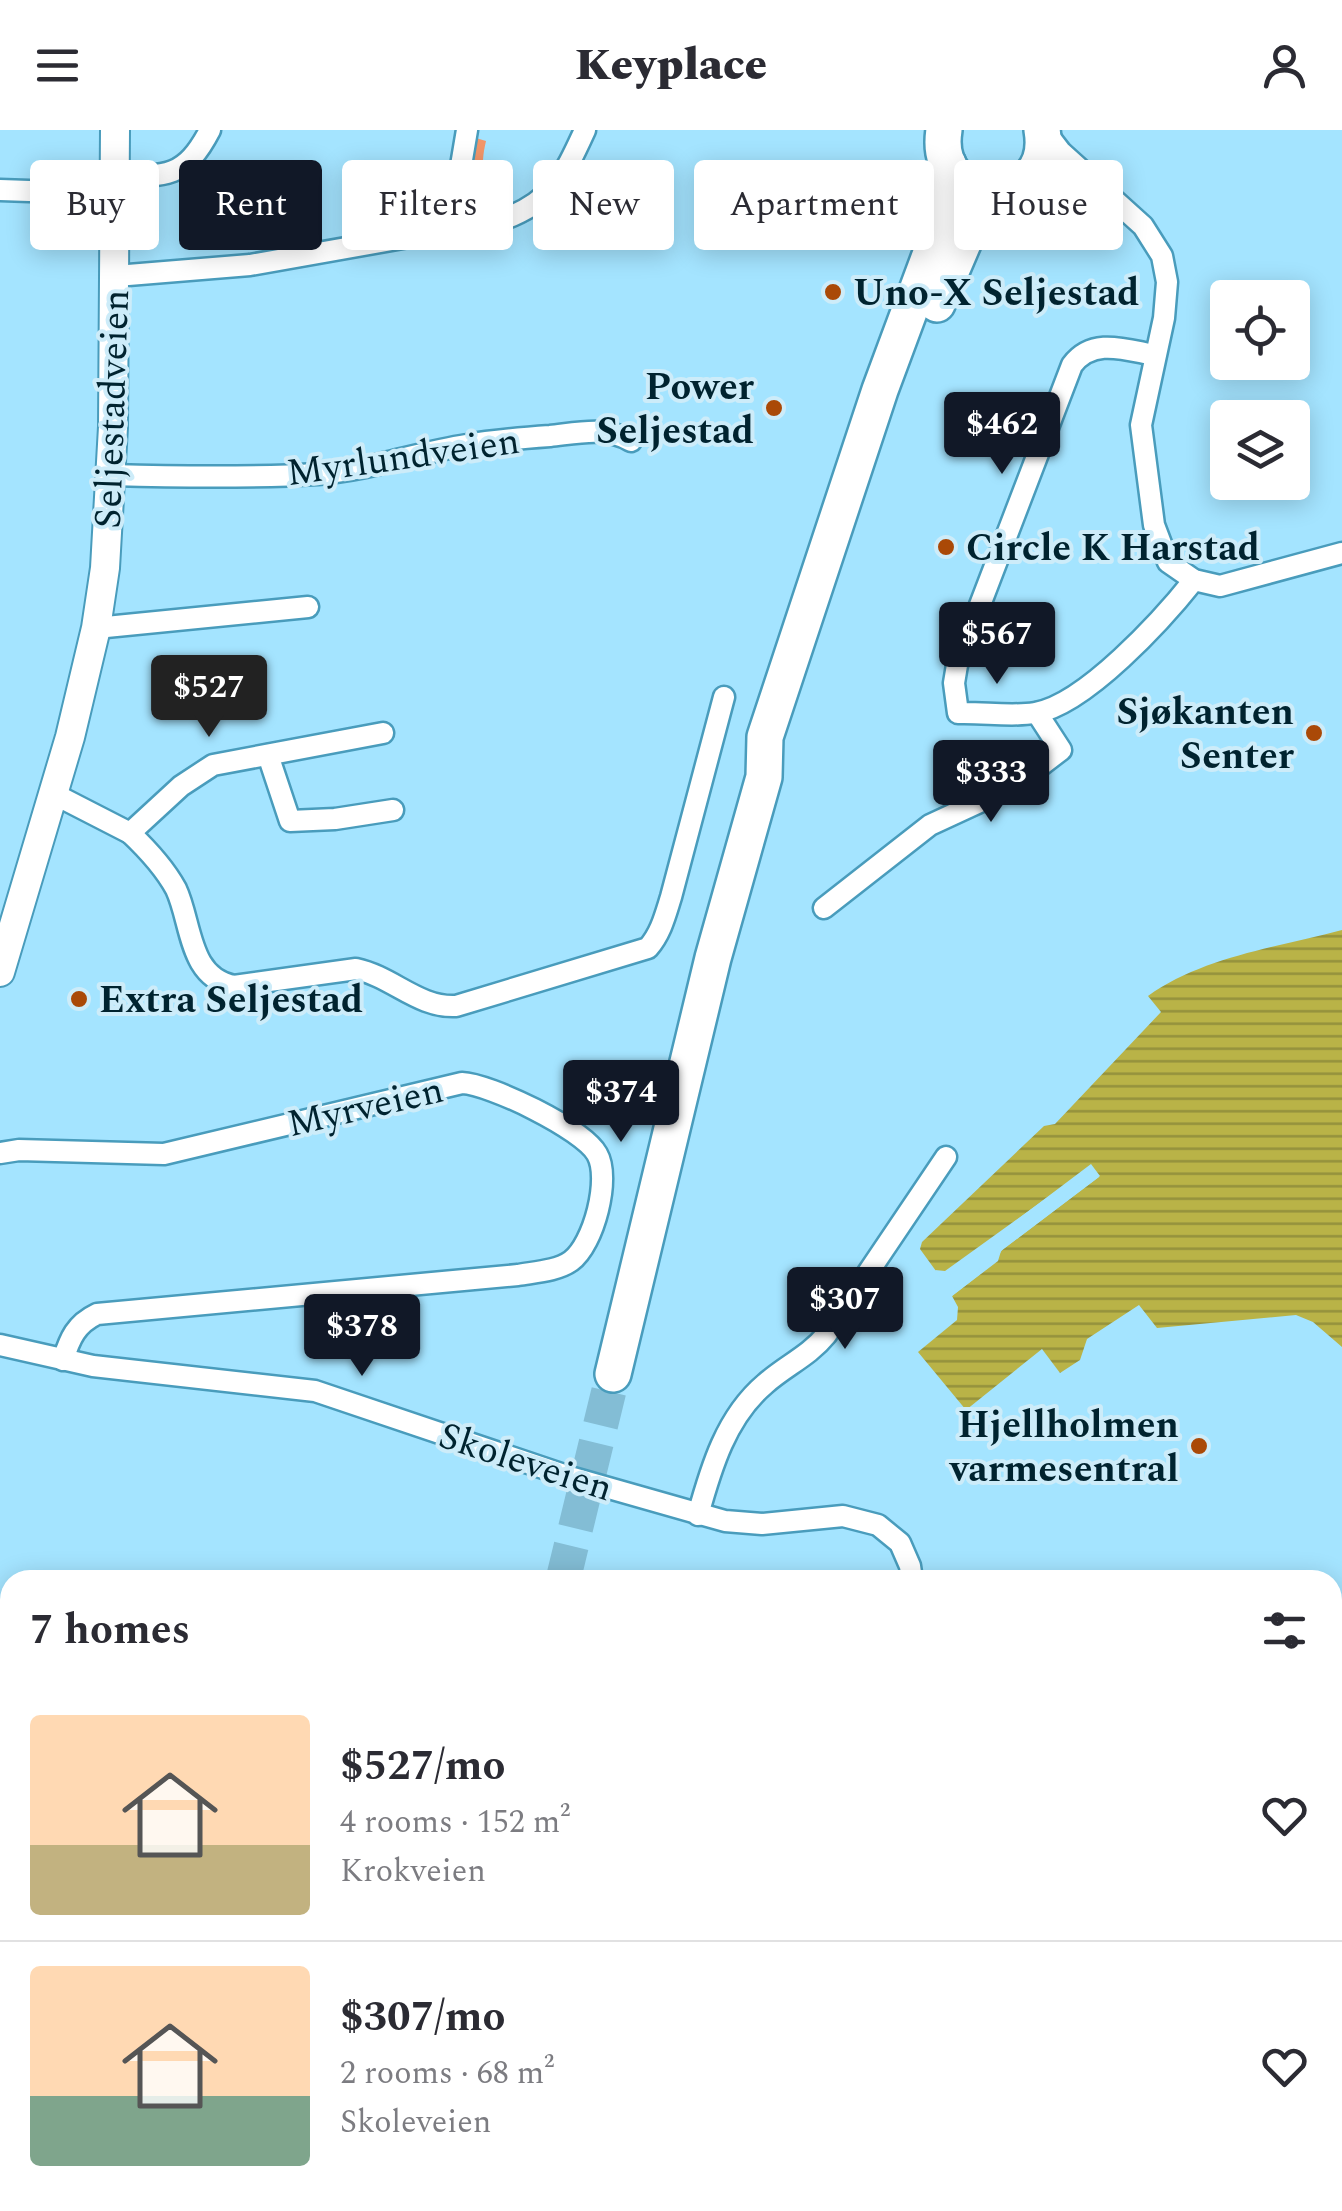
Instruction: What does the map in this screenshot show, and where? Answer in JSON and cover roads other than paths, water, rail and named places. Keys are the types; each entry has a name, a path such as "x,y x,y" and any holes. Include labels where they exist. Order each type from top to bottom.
{"highway":[{"path":"1039,160 1043,130"},
{"path":"940,143 954,170"},
{"path":"613,1374 713,958 764,777 764,737 880,390 941,226 940,143"},
{"path":"764,777 787,746 908,383 959,250"}],"street":[{"name":"Seljestadveien","path":"115,130 116,160"},
{"path":"159,177 178,171 198,152 210,130"},
{"path":"462,160 467,130"},
{"path":"513,215 534,206 558,183 585,130"},
{"path":"1043,130 1069,160"},
{"path":"0,190 30,188"},
{"path":"1123,210 1154,240 1164,265 1167,291 1141,425 1162,551 1168,562 1194,580 1220,586 1342,552"},
{"path":"116,276 250,265 342,249"},
{"name":"Seljestadveien","path":"0,972 12,895 54,794 96,628 112,476 116,250"},
{"path":"1155,355 1101,347 1084,352 1072,365 962,648 954,682 958,714 1037,713 1101,677 1168,613 1194,580"},
{"name":"Myrlundveien","path":"112,476 318,474 364,469 448,449 515,439 604,431 631,440"},
{"path":"96,628 308,608"},
{"path":"54,794 130,833 163,867 178,893 200,962 218,981 234,986 356,969 372,972 427,1004 456,1006 652,943 671,897 724,697"},
{"path":"824,908 930,825 1014,786 1061,750 1037,713"},
{"path":"130,833 181,786 213,764 383,733"},
{"path":"268,754 290,821 393,810"},
{"name":"Myrveien","path":"0,1153 19,1150 125,1156 164,1154 462,1083 496,1090 573,1132 590,1143 602,1162 604,1173 592,1230 584,1246 565,1265 518,1275 97,1314 82,1321 70,1338 63,1360"},
{"path":"698,1515 728,1428 766,1382 810,1352 826,1335 946,1157"},
{"name":"Skoleveien","path":"0,1346 93,1366 315,1391 570,1477 698,1515 762,1524 843,1516 878,1525 900,1543 911,1570"}],"tunnel":[{"path":"565,1570 613,1374"}],"place":[{"name":"Uno-X Seljestad","path":"833,292"},
{"name":"Power Seljestad","path":"774,408"},
{"name":"Circle K Harstad","path":"946,547"},
{"name":"Sjøkanten Senter","path":"1314,733"},
{"name":"Extra Seljestad","path":"79,999"},
{"name":"Hjellholmen varmesentral","path":"1199,1446"}]}
